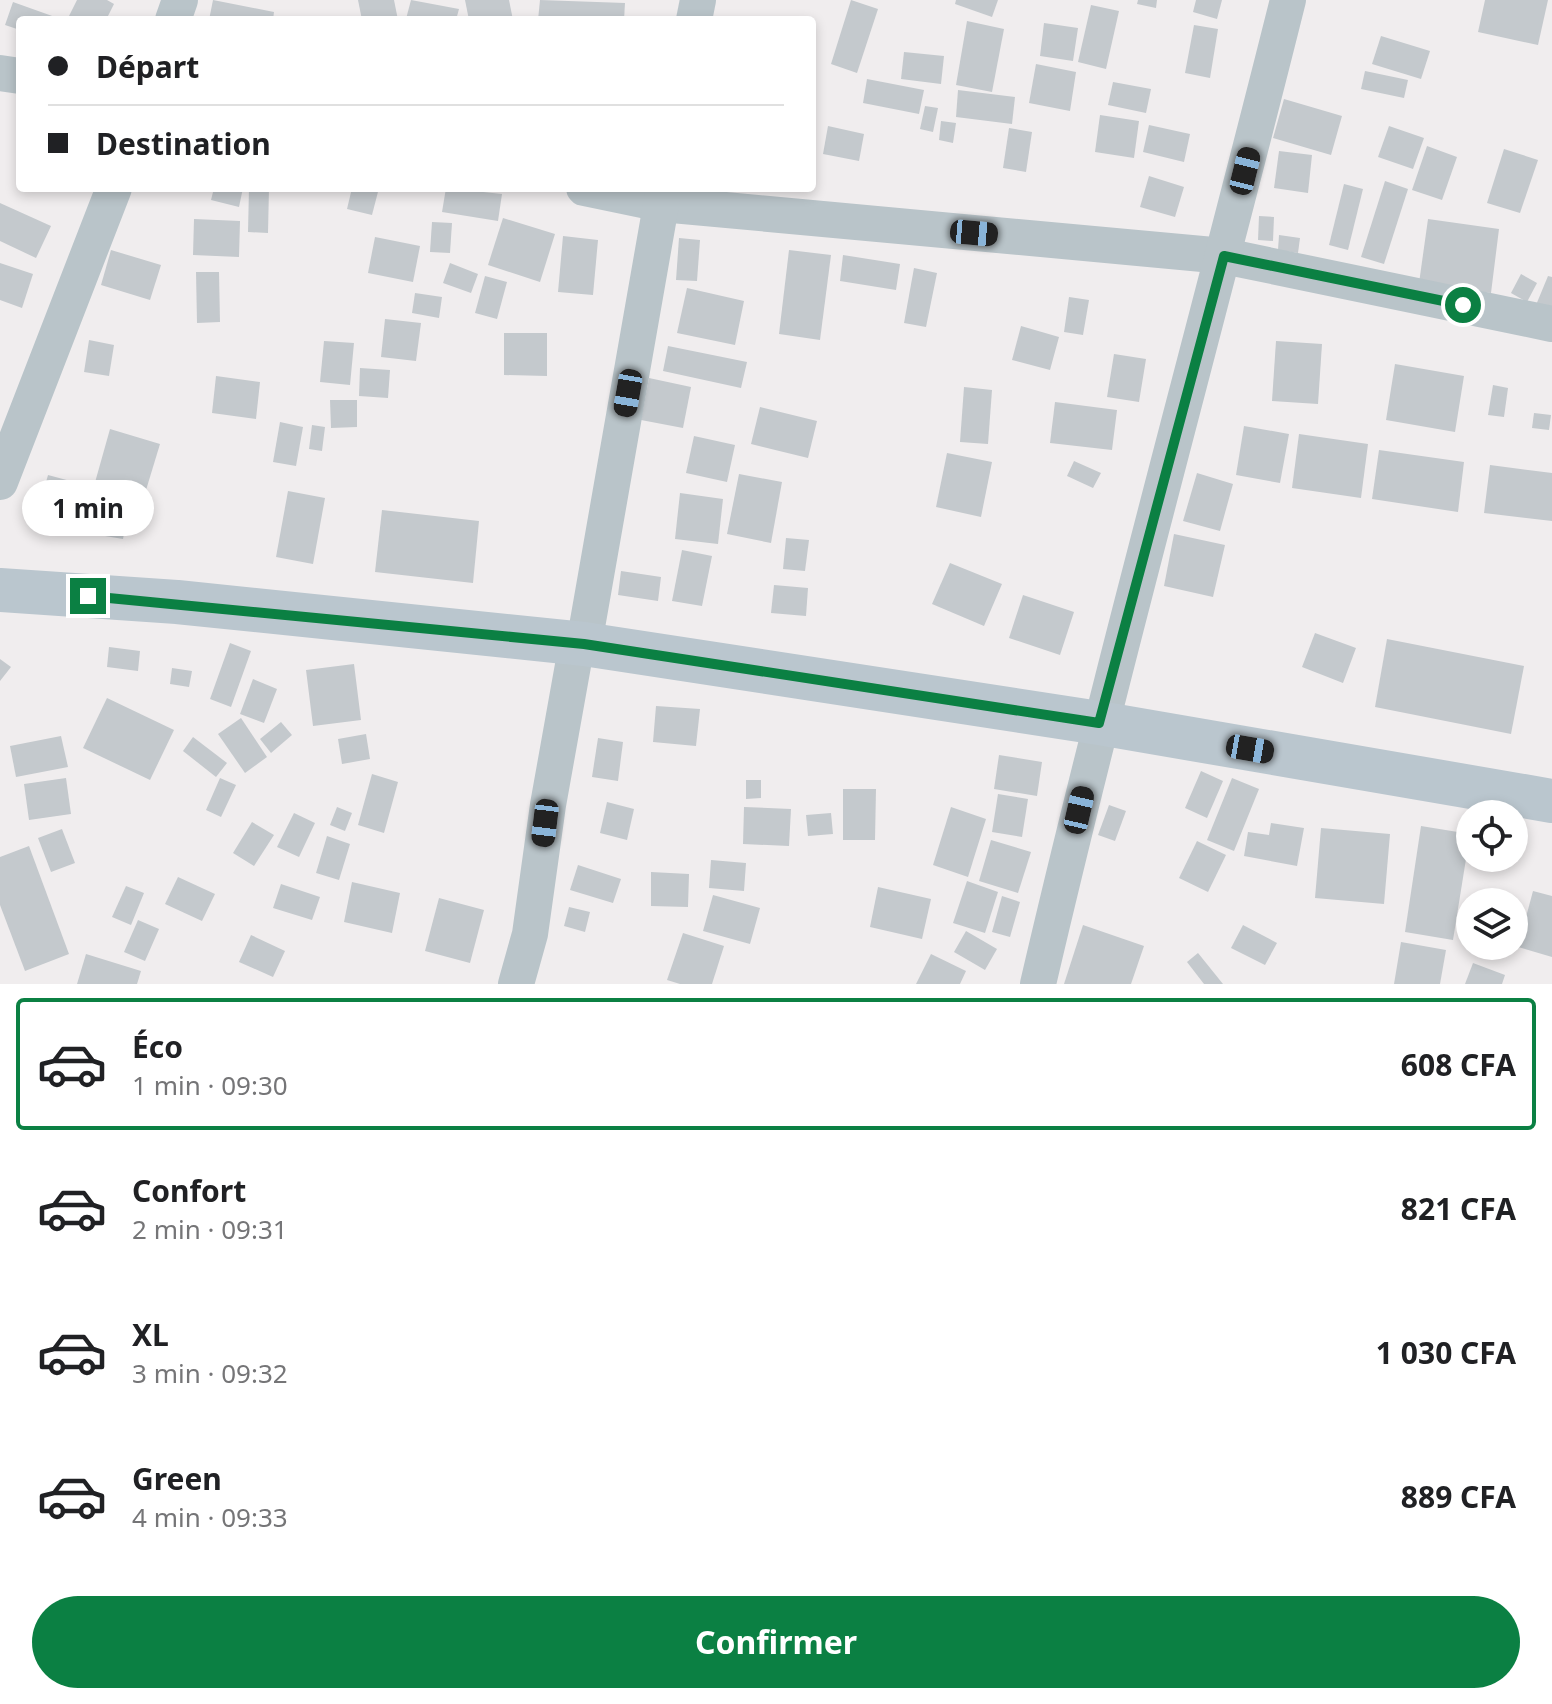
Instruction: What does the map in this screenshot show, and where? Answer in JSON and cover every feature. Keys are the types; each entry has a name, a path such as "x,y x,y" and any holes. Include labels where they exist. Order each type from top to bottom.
{"street":[{"path":"1038,984 1099,723 1224,256 1288,0"},
{"path":"0,482 112,192"},
{"path":"623,192 1224,256 1552,324"},
{"path":"516,984 530,934 548,805 662,196"},
{"path":"0,590 177,602 580,643 1099,723 1552,801"}],"building":[{"path":"77,0 107,0 114,4 108,16 69,16"},
{"path":"213,0 274,12 274,16 210,16"},
{"path":"358,0 394,0 397,16 361,16"},
{"path":"411,0 459,9 457,16 407,16"},
{"path":"465,0 509,0 512,16 468,16"},
{"path":"540,0 625,3 624,16 538,16"},
{"path":"851,0 878,9 857,73 831,64"},
{"path":"956,0 998,0 992,17 955,4"},
{"path":"1138,0 1157,0 1156,8 1137,4"},
{"path":"1196,0 1222,0 1217,19 1193,12"},
{"path":"1485,0 1548,0 1538,45 1478,32"},
{"path":"13,2 52,16 16,16 16,29 5,25"},
{"path":"1091,5 1119,11 1106,69 1078,62"},
{"path":"967,21 1004,29 992,92 956,85"},
{"path":"1044,23 1078,28 1073,61 1040,56"},
{"path":"1194,25 1218,29 1210,78 1185,73"},
{"path":"1381,36 1430,51 1421,79 1372,64"},
{"path":"904,52 944,56 941,84 901,79"},
{"path":"1036,64 1076,72 1070,111 1029,103"},
{"path":"1365,71 1408,80 1404,98 1361,89"},
{"path":"867,79 924,90 919,114 863,103"},
{"path":"1113,82 1151,89 1146,113 1108,105"},
{"path":"958,90 1015,97 1012,124 956,117"},
{"path":"1284,99 1342,116 1331,155 1273,138"},
{"path":"925,106 938,108 933,132 920,129"},
{"path":"1100,115 1139,121 1134,158 1095,152"},
{"path":"941,121 956,123 953,143 939,140"},
{"path":"1149,125 1190,134 1184,162 1143,152"},
{"path":"828,126 864,134 859,161 823,154"},
{"path":"1389,126 1424,138 1413,169 1378,157"},
{"path":"1009,128 1032,132 1026,172 1003,168"},
{"path":"1427,146 1457,157 1442,200 1412,190"},
{"path":"1504,149 1538,160 1520,213 1487,203"},
{"path":"1279,151 1312,155 1308,193 1274,188"},
{"path":"1149,176 1184,187 1175,217 1140,207"},
{"path":"1385,181 1408,189 1384,264 1361,257"},
{"path":"1344,184 1363,189 1348,250 1329,245"},
{"path":"213,192 242,192 239,207 211,200"},
{"path":"249,192 269,192 268,233 248,232"},
{"path":"351,192 378,192 372,215 347,209"},
{"path":"445,192 502,194 498,221 442,212"},
{"path":"0,203 51,226 36,258 0,241"},
{"path":"1259,216 1274,217 1273,241 1258,240"},
{"path":"503,218 555,234 540,282 488,265"},
{"path":"194,219 240,221 239,257 193,255"},
{"path":"1428,219 1499,229 1491,293 1419,283"},
{"path":"432,222 452,223 450,253 430,252"},
{"path":"1279,235 1300,238 1298,253 1278,250"},
{"path":"563,236 598,240 593,295 558,292"},
{"path":"375,237 420,246 413,282 368,273"},
{"path":"679,238 700,240 697,281 676,280"},
{"path":"111,250 161,265 150,300 101,285"},
{"path":"789,250 831,255 820,340 779,334"},
{"path":"843,255 900,264 896,290 840,281"},
{"path":"0,263 33,274 22,308 0,300"},
{"path":"450,263 478,274 471,293 443,283"},
{"path":"914,268 937,273 926,327 904,323"},
{"path":"196,272 219,272 220,322 197,323"},
{"path":"1521,274 1537,283 1527,302 1511,293"},
{"path":"485,276 507,282 497,319 475,313"},
{"path":"1548,276 1552,277 1552,312 1536,305"},
{"path":"687,288 744,301 735,345 677,333"},
{"path":"415,293 442,297 439,318 412,313"},
{"path":"1069,297 1089,300 1083,335 1064,332"},
{"path":"385,319 421,323 416,361 381,357"},
{"path":"1021,326 1059,337 1050,370 1012,360"},
{"path":"504,333 547,333 547,376 504,375"},
{"path":"89,340 114,345 109,376 84,372"},
{"path":"324,341 354,343 350,385 320,382"},
{"path":"1276,341 1322,344 1318,404 1272,401"},
{"path":"668,346 747,362 741,388 663,371"},
{"path":"1114,354 1146,359 1139,402 1107,397"},
{"path":"1395,364 1464,376 1455,432 1386,420"},
{"path":"360,368 390,370 388,398 359,396"},
{"path":"216,376 260,382 256,419 212,413"},
{"path":"649,378 691,387 683,428 641,420"},
{"path":"1493,385 1508,388 1504,417 1488,415"},
{"path":"964,387 992,390 988,444 960,442"},
{"path":"330,400 357,400 357,427 331,428"},
{"path":"1055,402 1117,410 1112,450 1050,443"},
{"path":"760,407 817,421 808,458 751,444"},
{"path":"1534,413 1551,415 1549,430 1532,428"},
{"path":"280,422 303,427 296,466 273,462"},
{"path":"312,425 325,427 322,451 309,449"},
{"path":"1244,426 1289,434 1280,483 1236,475"},
{"path":"110,429 160,444 143,500 94,486"},
{"path":"1299,434 1368,444 1361,498 1292,488"},
{"path":"694,436 735,445 727,482 686,473"},
{"path":"1379,450 1464,462 1458,512 1372,499"},
{"path":"947,453 992,462 981,517 936,507"},
{"path":"1074,461 1101,473 1093,488 1067,476"},
{"path":"1490,465 1552,473 1552,521 1484,513"},
{"path":"1197,473 1233,484 1220,531 1183,521"},
{"path":"739,474 782,482 771,543 727,534"},
{"path":"48,475 89,486 81,518 39,507"},
{"path":"288,491 325,498 313,564 276,557"},
{"path":"680,493 723,499 718,544 675,539"},
{"path":"91,505 128,511 123,539 87,533"},
{"path":"382,510 479,521 473,583 375,572"},
{"path":"1174,534 1225,545 1213,597 1164,586"},
{"path":"786,538 809,540 805,571 783,569"},
{"path":"682,550 712,556 702,606 672,601"},
{"path":"950,563 1002,584 984,626 932,604"},
{"path":"621,571 661,577 658,601 618,595"},
{"path":"774,585 808,588 806,616 771,613"},
{"path":"1023,595 1074,612 1060,655 1009,638"},
{"path":"1315,633 1356,648 1343,683 1302,667"},
{"path":"1387,639 1524,666 1511,734 1375,707"},
{"path":"230,643 251,651 231,707 210,699"},
{"path":"109,647 140,651 138,671 107,667"},
{"path":"0,659 11,667 0,681"},
{"path":"354,664 361,720 313,726 306,670"},
{"path":"172,668 192,671 189,687 170,684"},
{"path":"253,679 277,689 264,723 240,714"},
{"path":"107,698 174,730 150,780 83,748"},
{"path":"656,706 700,709 696,746 653,742"},
{"path":"241,718 267,757 245,773 218,734"},
{"path":"281,722 292,735 271,753 260,739"},
{"path":"366,734 370,759 342,764 338,739"},
{"path":"61,736 68,767 16,777 10,746"},
{"path":"193,737 227,763 216,777 183,751"},
{"path":"598,738 623,742 618,781 592,777"},
{"path":"999,755 1042,762 1037,796 994,789"},
{"path":"1201,771 1223,781 1207,818 1185,808"},
{"path":"372,774 398,782 384,833 358,825"},
{"path":"66,778 71,814 29,820 24,784"},
{"path":"220,778 236,785 221,817 206,810"},
{"path":"1232,778 1259,789 1234,851 1207,840"},
{"path":"746,780 761,780 761,798 746,799"},
{"path":"843,789 876,789 875,840 843,840"},
{"path":"998,794 1028,799 1022,837 992,832"},
{"path":"607,802 634,809 627,840 600,833"},
{"path":"1109,805 1126,811 1115,841 1098,835"},
{"path":"337,807 352,813 345,831 330,825"},
{"path":"744,807 791,809 789,846 743,844"},
{"path":"951,807 986,819 968,877 933,865"},
{"path":"294,813 315,823 299,857 277,847"},
{"path":"831,813 833,834 808,836 806,815"},
{"path":"252,822 274,835 254,866 233,853"},
{"path":"1271,823 1304,828 1297,866 1244,856 1248,832 1269,835"},
{"path":"1421,826 1456,832 1456,872 1464,872 1461,888 1456,888 1453,940 1405,932"},
{"path":"1321,828 1390,834 1384,904 1315,898"},
{"path":"62,829 75,863 51,872 38,838"},
{"path":"327,836 350,844 339,880 316,873"},
{"path":"991,840 1031,852 1018,893 979,881"},
{"path":"1197,841 1226,855 1208,892 1179,878"},
{"path":"29,846 69,954 25,971 0,905 0,857"},
{"path":"711,860 746,863 744,891 709,888"},
{"path":"578,865 621,879 613,903 570,890"},
{"path":"651,872 689,874 688,907 651,906"},
{"path":"178,877 215,894 202,921 165,904"},
{"path":"967,881 998,892 985,933 953,923"},
{"path":"352,882 400,893 392,933 344,922"},
{"path":"281,884 320,897 312,920 273,908"},
{"path":"126,886 144,893 131,925 112,917"},
{"path":"878,887 931,899 922,939 870,927"},
{"path":"1533,891 1552,896 1552,957 1528,950 1528,910"},
{"path":"713,895 760,908 750,944 703,931"},
{"path":"1002,896 1020,902 1010,937 992,932"},
{"path":"439,898 484,910 470,963 425,951"},
{"path":"569,907 590,912 585,932 564,926"},
{"path":"138,920 159,929 145,961 124,952"},
{"path":"1083,925 1144,946 1131,984 1064,984"},
{"path":"1243,925 1277,943 1265,965 1231,948"},
{"path":"966,931 997,949 985,970 954,952"},
{"path":"683,933 724,946 712,984 680,984 667,980"},
{"path":"251,935 285,951 273,977 239,962"},
{"path":"1401,942 1446,950 1440,984 1394,984"},
{"path":"1198,953 1223,984 1204,984 1187,962"},
{"path":"86,954 141,971 137,984 77,984"},
{"path":"931,954 966,971 960,984 916,984"},
{"path":"1473,963 1505,975 1502,984 1465,984"}],"route":[{"path":"88,596 177,602 584,644 1099,723 1224,256 1463,305"}]}
